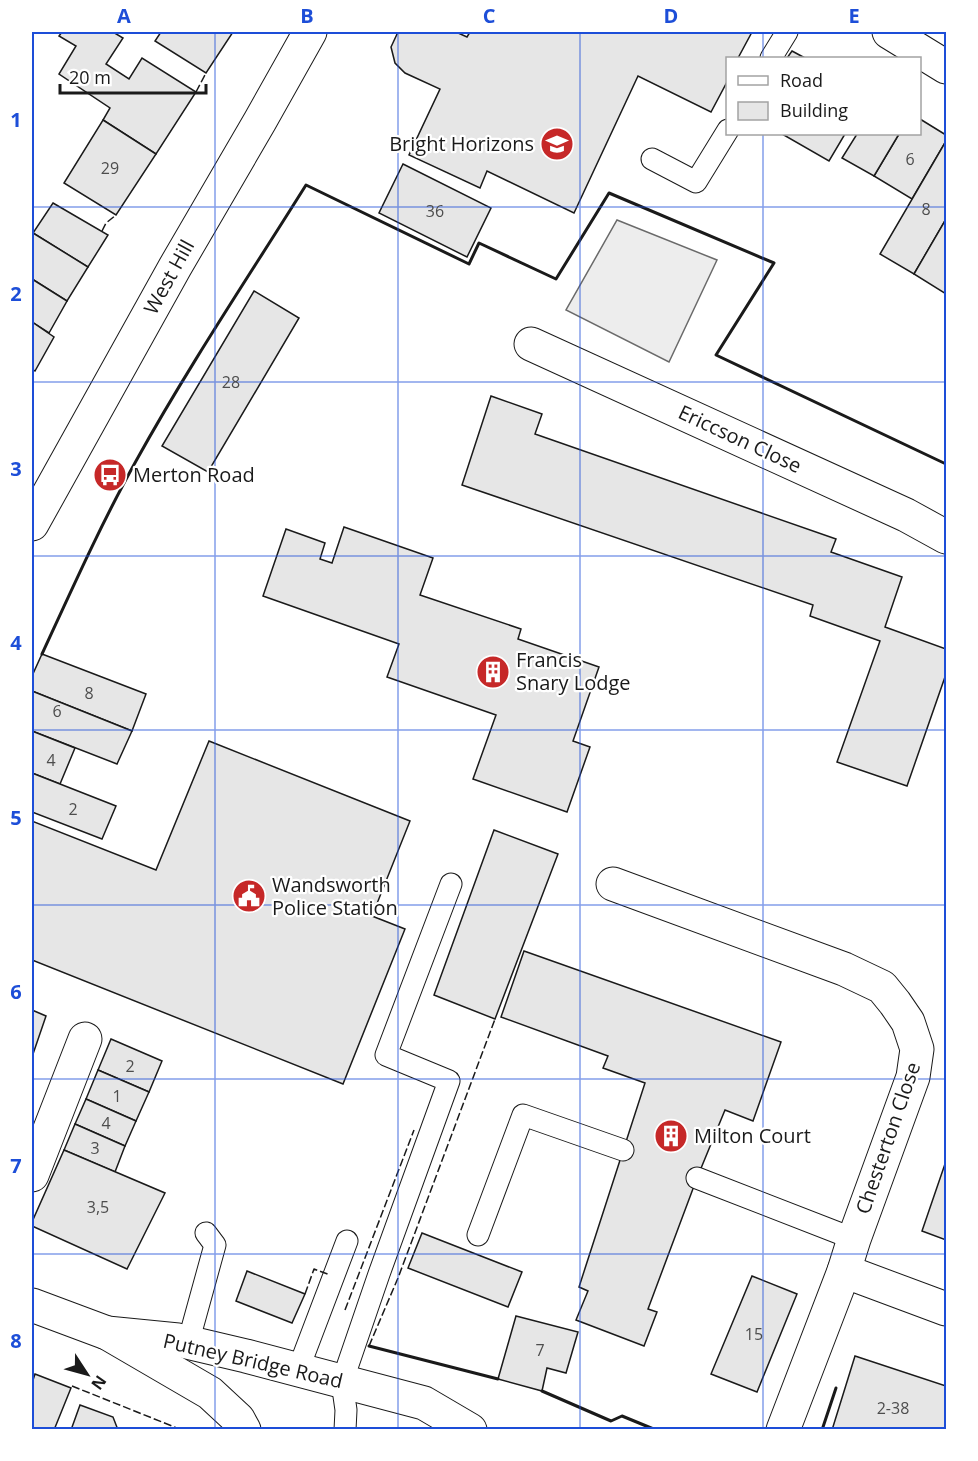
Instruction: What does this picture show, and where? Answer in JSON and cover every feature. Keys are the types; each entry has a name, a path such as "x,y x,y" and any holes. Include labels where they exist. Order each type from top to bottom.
{"main road":[{"name":"West Hill","path":"32,524 175,267 310,32"},
{"path":"889,32 946,67"},
{"name":"Ericcson Close","path":"531,344 906,515 946,537"},
{"name":"Chesterton Close","path":"613,884 844,969 882,987 908,1022 917,1049 913,1077 844,1271 783,1430"},
{"path":"32,1174 85,1039"},
{"path":"844,1271 946,1309"},
{"name":"Putney Bridge Road","path":"32,1305 107,1333 178,1340 423,1403 470,1430"},
{"path":"107,1333 210,1394 238,1419 244,1430"}],"lane":[{"path":"772,57 787,32"},
{"path":"652,159 696,182 726,133"},
{"path":"345,1430 342,1382 449,1081 386,1055 451,884"},
{"path":"478,1235 523,1115 623,1150"},
{"path":"697,1178 854,1239"},
{"path":"188,1343 215,1245 206,1233"},
{"path":"298,1370 347,1241"}],"shaded area":[{"path":"617,220 717,260 669,362 566,310"}],"building":[{"path":"62,32 113,32 123,38 106,64 129,79 142,58 196,92 156,154 103,120 110,108 59,74 76,46 59,36"},
{"path":"161,32 233,32 206,73 155,41"},
{"name":"Bright Horizons","path":"398,32 456,32 467,37 470,32 752,32 739,57 726,57 726,84 711,112 638,76 574,213 487,171 480,188 409,155 440,89 405,73 395,63 391,47"},
{"path":"792,51 803,57 788,57"},
{"path":"103,120 156,154 116,215 64,183"},
{"path":"921,120 946,135 946,141 912,199 874,176 898,135 921,135"},
{"path":"784,135 844,135 829,161"},
{"path":"856,135 898,135 874,176 842,158"},
{"path":"946,141 946,219 914,274 880,254"},
{"path":"403,164 491,208 467,257 379,213"},
{"path":"53,203 108,235 88,267 33,233"},
{"path":"946,219 946,294 914,274"},
{"path":"33,233 88,267 67,301 32,279"},
{"path":"32,279 67,301 49,333 32,322"},
{"path":"254,291 299,318 208,472 162,446"},
{"path":"32,322 54,337 35,371 32,369"},
{"path":"491,396 542,414 535,434 836,539 831,552 902,577 885,627 946,649 946,674 907,786 837,762 880,641 810,616 813,605 462,485"},
{"name":"Francis Snary Lodge","path":"344,527 433,558 420,595 521,629 518,639 599,667 573,741 590,747 567,812 473,779 496,715 387,677 399,644 263,596 286,529 325,543 320,559 332,563"},
{"path":"42,654 146,694 132,731 32,691 32,676"},
{"path":"32,691 132,731 117,764 32,731"},
{"path":"32,731 75,748 60,784 32,773"},
{"path":"209,741 410,821 372,916 405,929 343,1084 32,960 32,821 156,870"},
{"path":"32,773 116,806 102,839 32,812"},
{"path":"494,830 558,854 495,1019 434,995"},
{"name":"Milton Court","path":"524,951 781,1042 753,1121 725,1110 648,1309 657,1312 644,1346 576,1320 588,1291 579,1287 645,1083 603,1068 608,1056 501,1017"},
{"path":"32,1010 46,1016 32,1057"},
{"path":"111,1039 162,1061 149,1092 98,1070"},
{"path":"98,1070 149,1092 136,1121 86,1099"},
{"path":"86,1099 136,1121 125,1146 75,1124"},
{"path":"75,1124 125,1146 115,1172 64,1150"},
{"path":"64,1150 165,1193 127,1269 32,1226"},
{"path":"946,1161 946,1240 922,1231"},
{"path":"422,1233 522,1272 508,1307 408,1268"},
{"path":"247,1271 305,1294 292,1323 236,1301"},
{"path":"752,1276 797,1294 757,1392 711,1374"},
{"path":"516,1316 578,1332 566,1373 547,1368 542,1391 498,1379"},
{"path":"855,1356 946,1386 946,1430 832,1430"},
{"path":"35,1374 71,1388 54,1430 32,1430 32,1383"},
{"path":"80,1405 113,1417 118,1430 71,1430"}],"fence":[{"path":"196,92 206,73"},
{"path":"102,231 106,223 116,215"},
{"path":"369,1346 398,1278 495,1019"},
{"path":"345,1310 414,1130"},
{"path":"305,1294 314,1269 330,1275"},
{"path":"72,1386 182,1430"}],"wall":[{"path":"42,654 136,461 198,356 306,185 469,264 479,243 556,279 609,193 774,263 716,355 946,464"},
{"path":"369,1346 498,1379"},
{"path":"822,1430 836,1388"},
{"path":"542,1391 611,1421 622,1416 656,1430"}],"place":[{"name":"Bright Horizons","path":"557,144"},
{"name":"Merton Road","path":"110,475"},
{"name":"Francis Snary Lodge","path":"493,672"},
{"name":"Wandsworth Police Station","path":"249,896"},
{"name":"Milton Court","path":"671,1136"}]}
